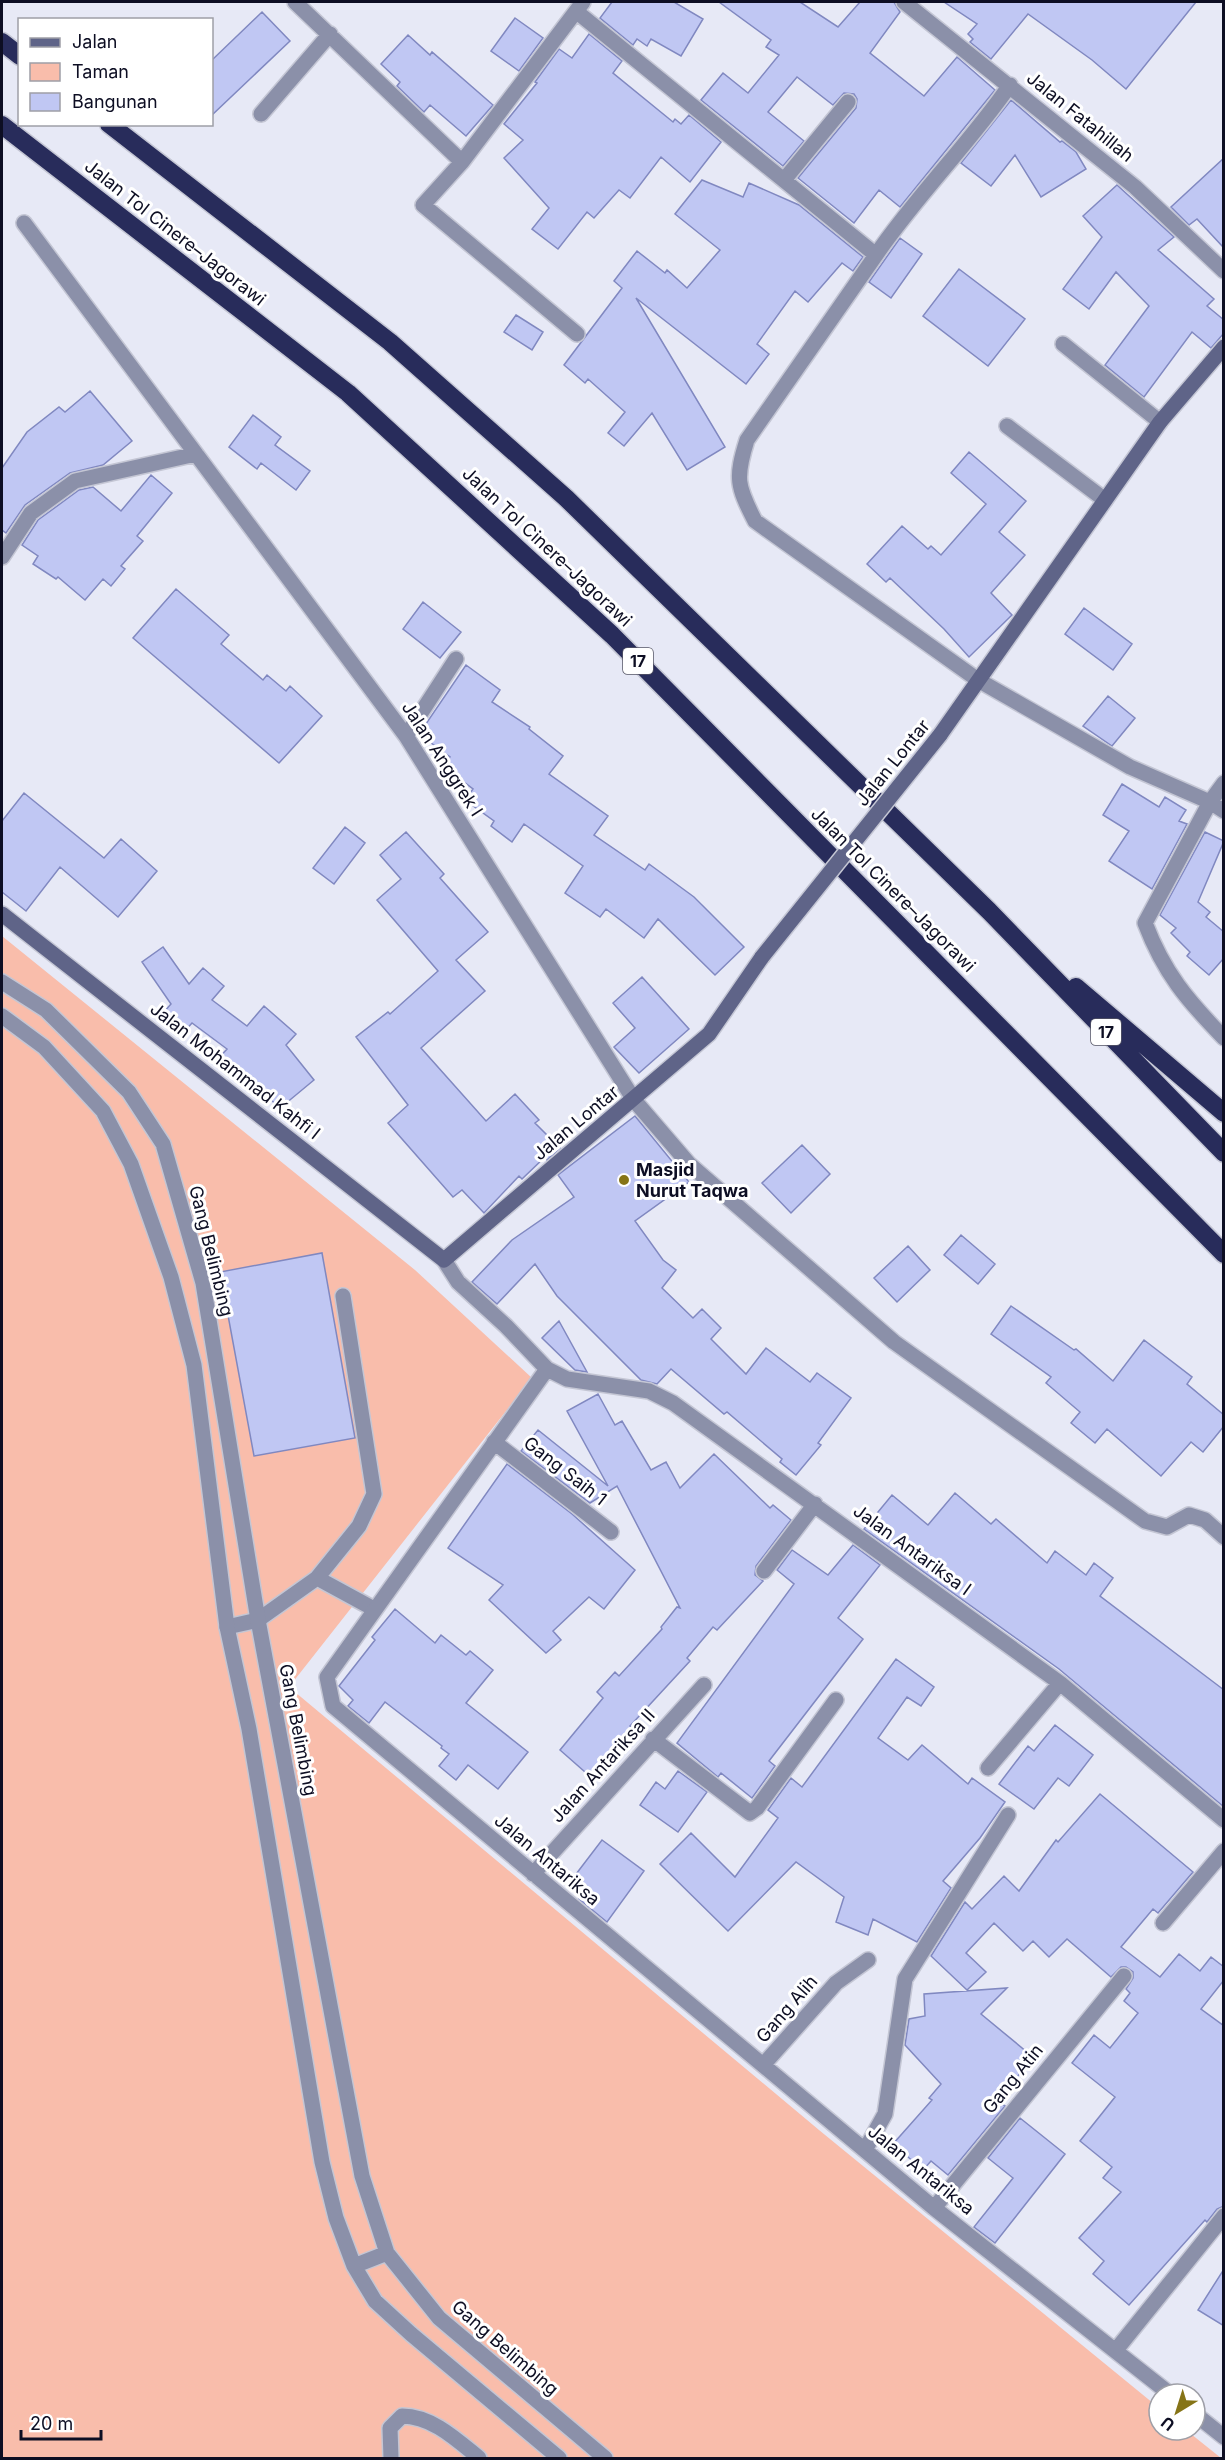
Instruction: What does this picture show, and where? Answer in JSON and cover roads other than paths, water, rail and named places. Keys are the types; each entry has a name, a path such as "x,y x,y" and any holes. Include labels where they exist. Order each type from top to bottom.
{"highway":[{"path":"2,42 18,54"},
{"name":"Jalan Tol Cinere–Jagorawi","path":"2,125 348,393 612,634 1224,1254"},
{"name":"17","path":"112,126 390,342 566,498 989,911 1224,1153"},
{"path":"989,911 1224,1113"}],"street":[{"path":"295,2 462,162"},
{"name":"Jalan Fatahillah","path":"904,2 1135,187 1224,271"},
{"path":"577,334 423,205 462,162 580,7 876,255"},
{"path":"261,114 330,34"},
{"path":"1010,85 984,122 892,231 747,440 739,466 740,492 755,521 978,680 1130,767 1210,802 1224,811"},
{"path":"784,180 848,102"},
{"name":"Jalan Anggrek I","path":"24,224 406,736 634,1100 689,1164 894,1342 1145,1521 1167,1527 1190,1515 1204,1520 1224,1537"},
{"path":"1063,344 1160,422"},
{"name":"Jalan Lontar","path":"444,1260 709,1034 762,957 940,735 1160,422 1224,347"},
{"path":"1007,426 1106,500"},
{"path":"2,557 32,513 75,481 196,454"},
{"path":"406,736 456,659"},
{"path":"1224,783 1210,802 1145,923 1156,951 1182,994 1224,1038"},
{"name":"Jalan Mohammad Kahfi I","path":"2,914 444,1260"},
{"name":"Gang Belimbing","path":"2,982 46,1010 129,1092 163,1144 203,1283 258,1620 362,2176 387,2253 439,2318 605,2458"},
{"path":"2,1016 44,1047 103,1111 131,1164 171,1277 194,1365 226,1627 249,1729 322,2162 336,2218 354,2266 375,2301 559,2458"},
{"path":"444,1260 458,1282 506,1326 547,1369"},
{"path":"226,1627 258,1620 317,1578 359,1526 374,1494 343,1296"},
{"name":"Jalan Antariksa","path":"547,1369 327,1677 333,1706 764,2064 933,2208 1155,2382"},
{"name":"Jalan Antariksa I","path":"547,1369 567,1379 649,1392 673,1403 1060,1683 1224,1820"},
{"name":"Gang Saih 1","path":"494,1442 611,1532"},
{"path":"764,1571 815,1504"},
{"path":"317,1578 374,1609"},
{"path":"988,1768 1060,1683"},
{"name":"Jalan Antariksa II","path":"533,1874 652,1739 704,1685"},
{"path":"652,1739 750,1813 757,1808 836,1700"},
{"path":"865,2150 885,2115 905,1979 1008,1815"},
{"path":"1163,1923 1224,1851"},
{"name":"Gang Alih","path":"764,2064 836,1983 868,1960"},
{"name":"Gang Atin","path":"933,2208 1124,1976"},
{"path":"1116,2350 1224,2216"},
{"path":"354,2266 387,2253"},
{"path":"391,2458 390,2428 402,2416 417,2416 452,2436 479,2458"},
{"path":"1207,2424 1224,2437"}],"place":[{"name":"Masjid Nurut Taqwa","path":"624,1180"}]}
